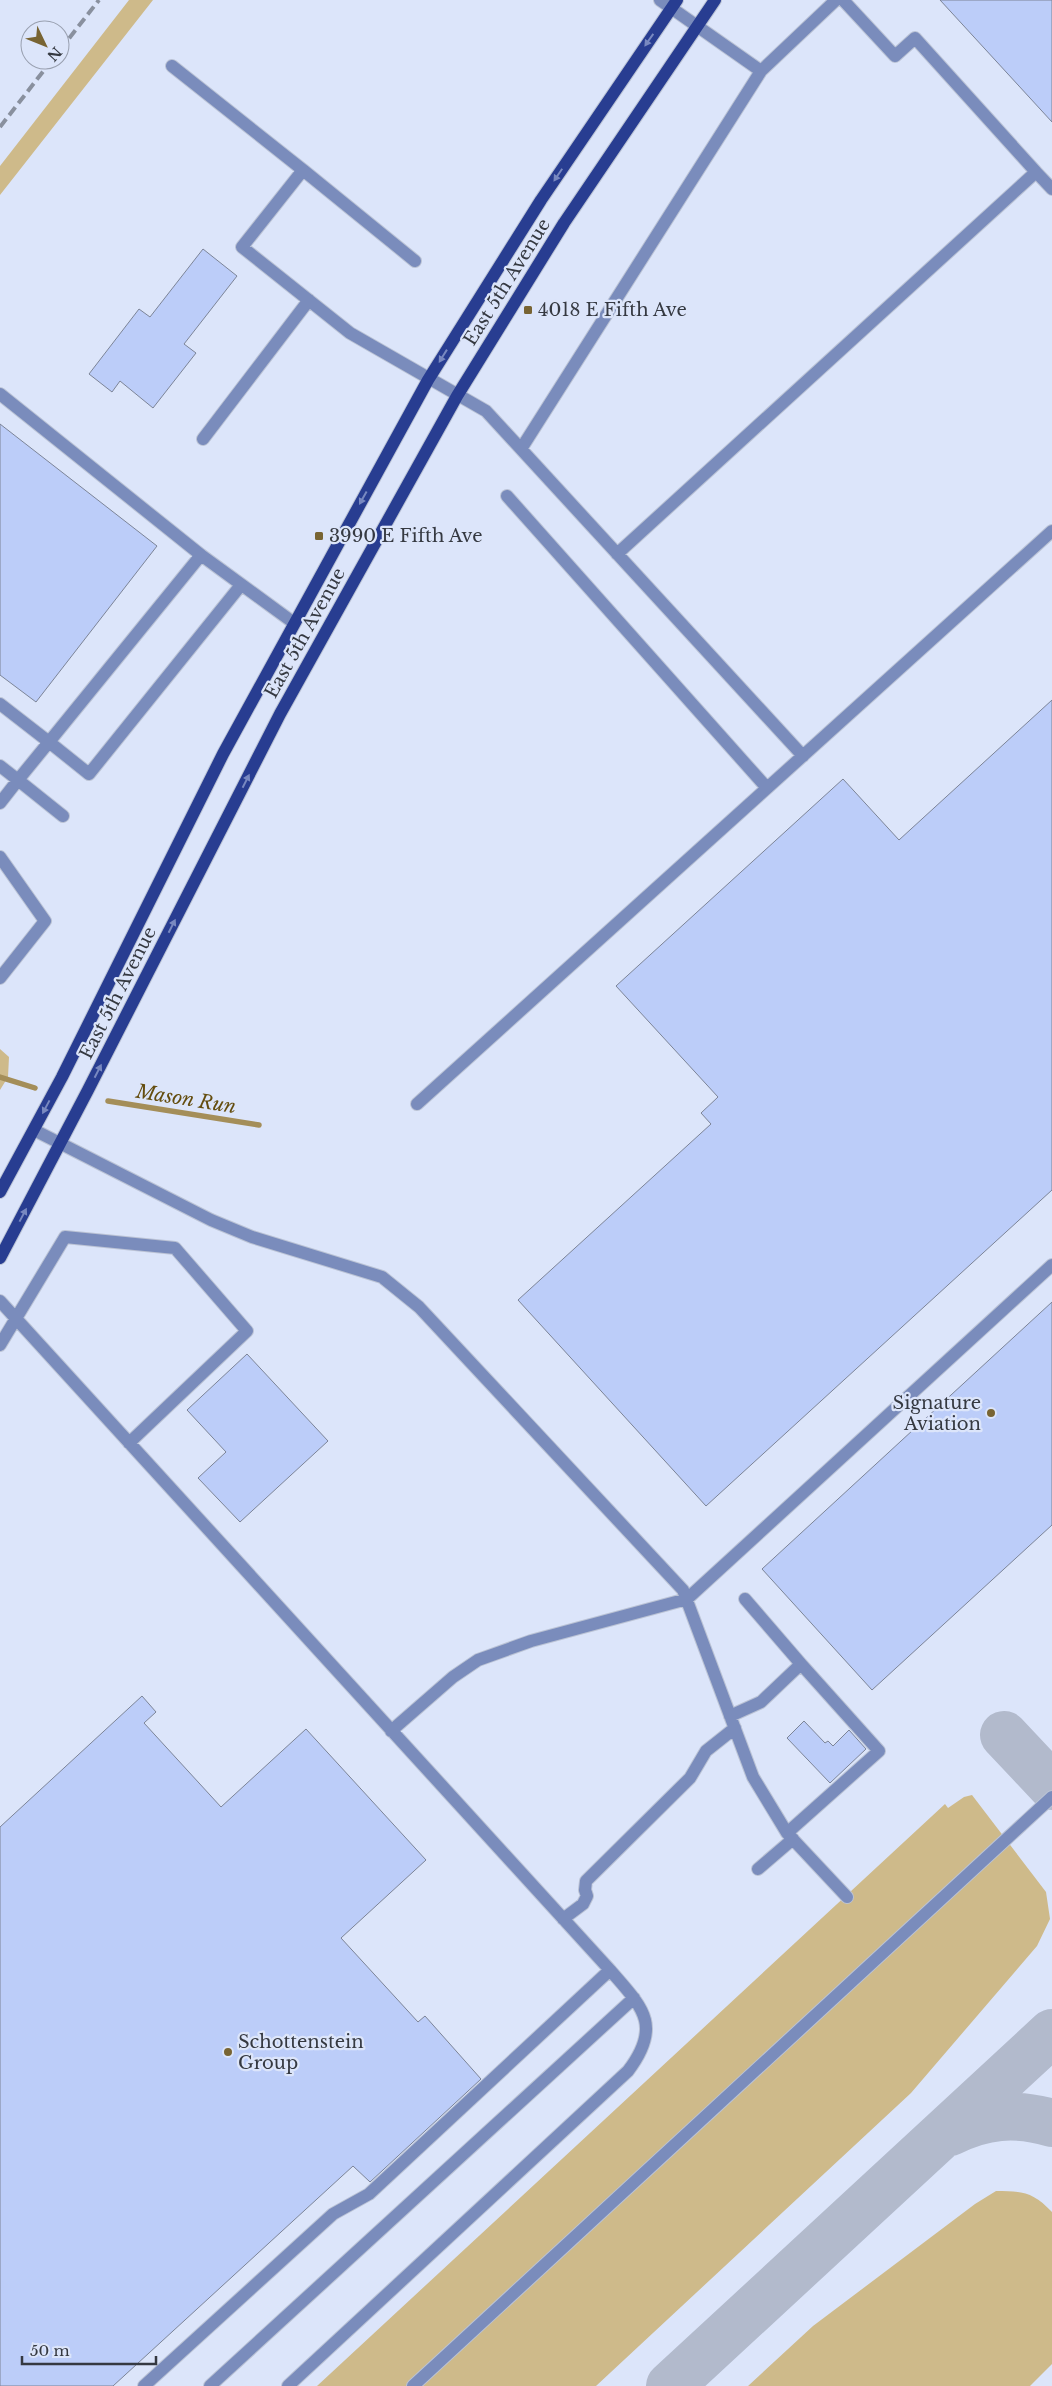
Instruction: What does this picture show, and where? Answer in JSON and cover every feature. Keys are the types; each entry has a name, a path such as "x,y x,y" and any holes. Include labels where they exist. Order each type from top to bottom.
{"main road":[{"name":"East 5th Avenue","path":"0,1258 61,1143 280,714 457,396 564,223 715,0"},
{"name":"East 5th Avenue","path":"0,1192 62,1077 223,754 428,380 541,200 674,4"}],"street":[{"path":"660,0 674,4 697,25 761,71"},
{"path":"521,449 761,71 836,0"},
{"path":"843,0 894,56 915,38 1052,190"},
{"path":"172,66 415,260"},
{"path":"303,170 242,247 350,333 428,380 486,411 803,756"},
{"path":"617,554 1036,172"},
{"path":"202,439 309,300"},
{"path":"0,394 201,555 294,623"},
{"path":"507,496 767,788"},
{"path":"417,1104 1052,531"},
{"path":"0,803 201,555"},
{"path":"0,704 89,774 241,585"},
{"path":"0,766 64,816"},
{"path":"0,857 45,921 0,978"},
{"path":"34,1130 211,1220 252,1237 382,1277 418,1307 683,1590 753,1777 790,1836 847,1897"},
{"path":"0,1345 65,1237 175,1248 247,1331 130,1444"},
{"path":"391,1731 453,1677 478,1660 531,1641 687,1599 1052,1266"},
{"path":"0,1301 610,1970 642,2010 645,2035 641,2050 628,2071 288,2386"},
{"path":"745,1599 879,1751 758,1869"},
{"path":"730,1716 761,1702 801,1664"},
{"path":"563,1919 583,1904 587,1896 585,1890 586,1881 690,1778 706,1751 735,1728"},
{"path":"414,2386 1052,1797"},
{"path":"144,2386 332,2214 369,2194 610,1970"},
{"path":"210,2386 634,1998"}],"shaded area":[{"path":"129,0 153,0 0,195 0,166"},
{"path":"0,1049 9,1057 8,1077 0,1090"},
{"path":"972,1795 1046,1892 1050,1919 1037,1946 911,2093 596,2386 317,2386 945,1804 948,1808 964,1797"},
{"path":"996,2191 1013,2191 1027,2194 1039,2200 1052,2212 1052,2364 1030,2386 748,2386 813,2326 975,2204"}],"building":[{"path":"940,0 1052,0 1052,122"},
{"path":"203,249 237,276 184,344 196,353 153,408 120,381 112,392 89,374 139,309 150,317"},
{"path":"0,424 157,546 36,702 0,675"},
{"path":"1052,700 1052,1190 706,1506 518,1300 711,1124 701,1113 718,1097 616,986 843,779 899,840"},
{"name":"Signature Aviation","path":"1052,1302 1052,1525 872,1690 762,1569"},
{"path":"247,1354 328,1441 240,1522 198,1478 226,1452 187,1410"},
{"name":"Schottenstein Group","path":"142,1696 156,1712 144,1723 221,1807 306,1729 426,1860 341,1938 418,2022 425,2016 481,2079 370,2182 353,2166 113,2386 0,2386 0,1827"},
{"path":"804,1721 825,1743 828,1741 833,1746 849,1730 866,1749 830,1783 787,1738"}],"waterway":[{"name":"Mason Run","path":"0,1077 35,1088"},
{"name":"Mason Run","path":"108,1101 259,1125"}],"taxiway":[{"path":"1004,1735 1052,1786"},
{"path":"670,2386 1052,2033"},
{"path":"950,2132 975,2122 1000,2117 1025,2117 1052,2123"}],"railway":[{"path":"70,37 99,0"},
{"path":"0,127 44,70"}],"place":[{"name":"4018 E Fifth Ave","path":"528,310"},
{"name":"3990 E Fifth Ave","path":"319,536"},
{"name":"Signature Aviation","path":"991,1413"},
{"name":"Schottenstein Group","path":"228,2052"}]}
